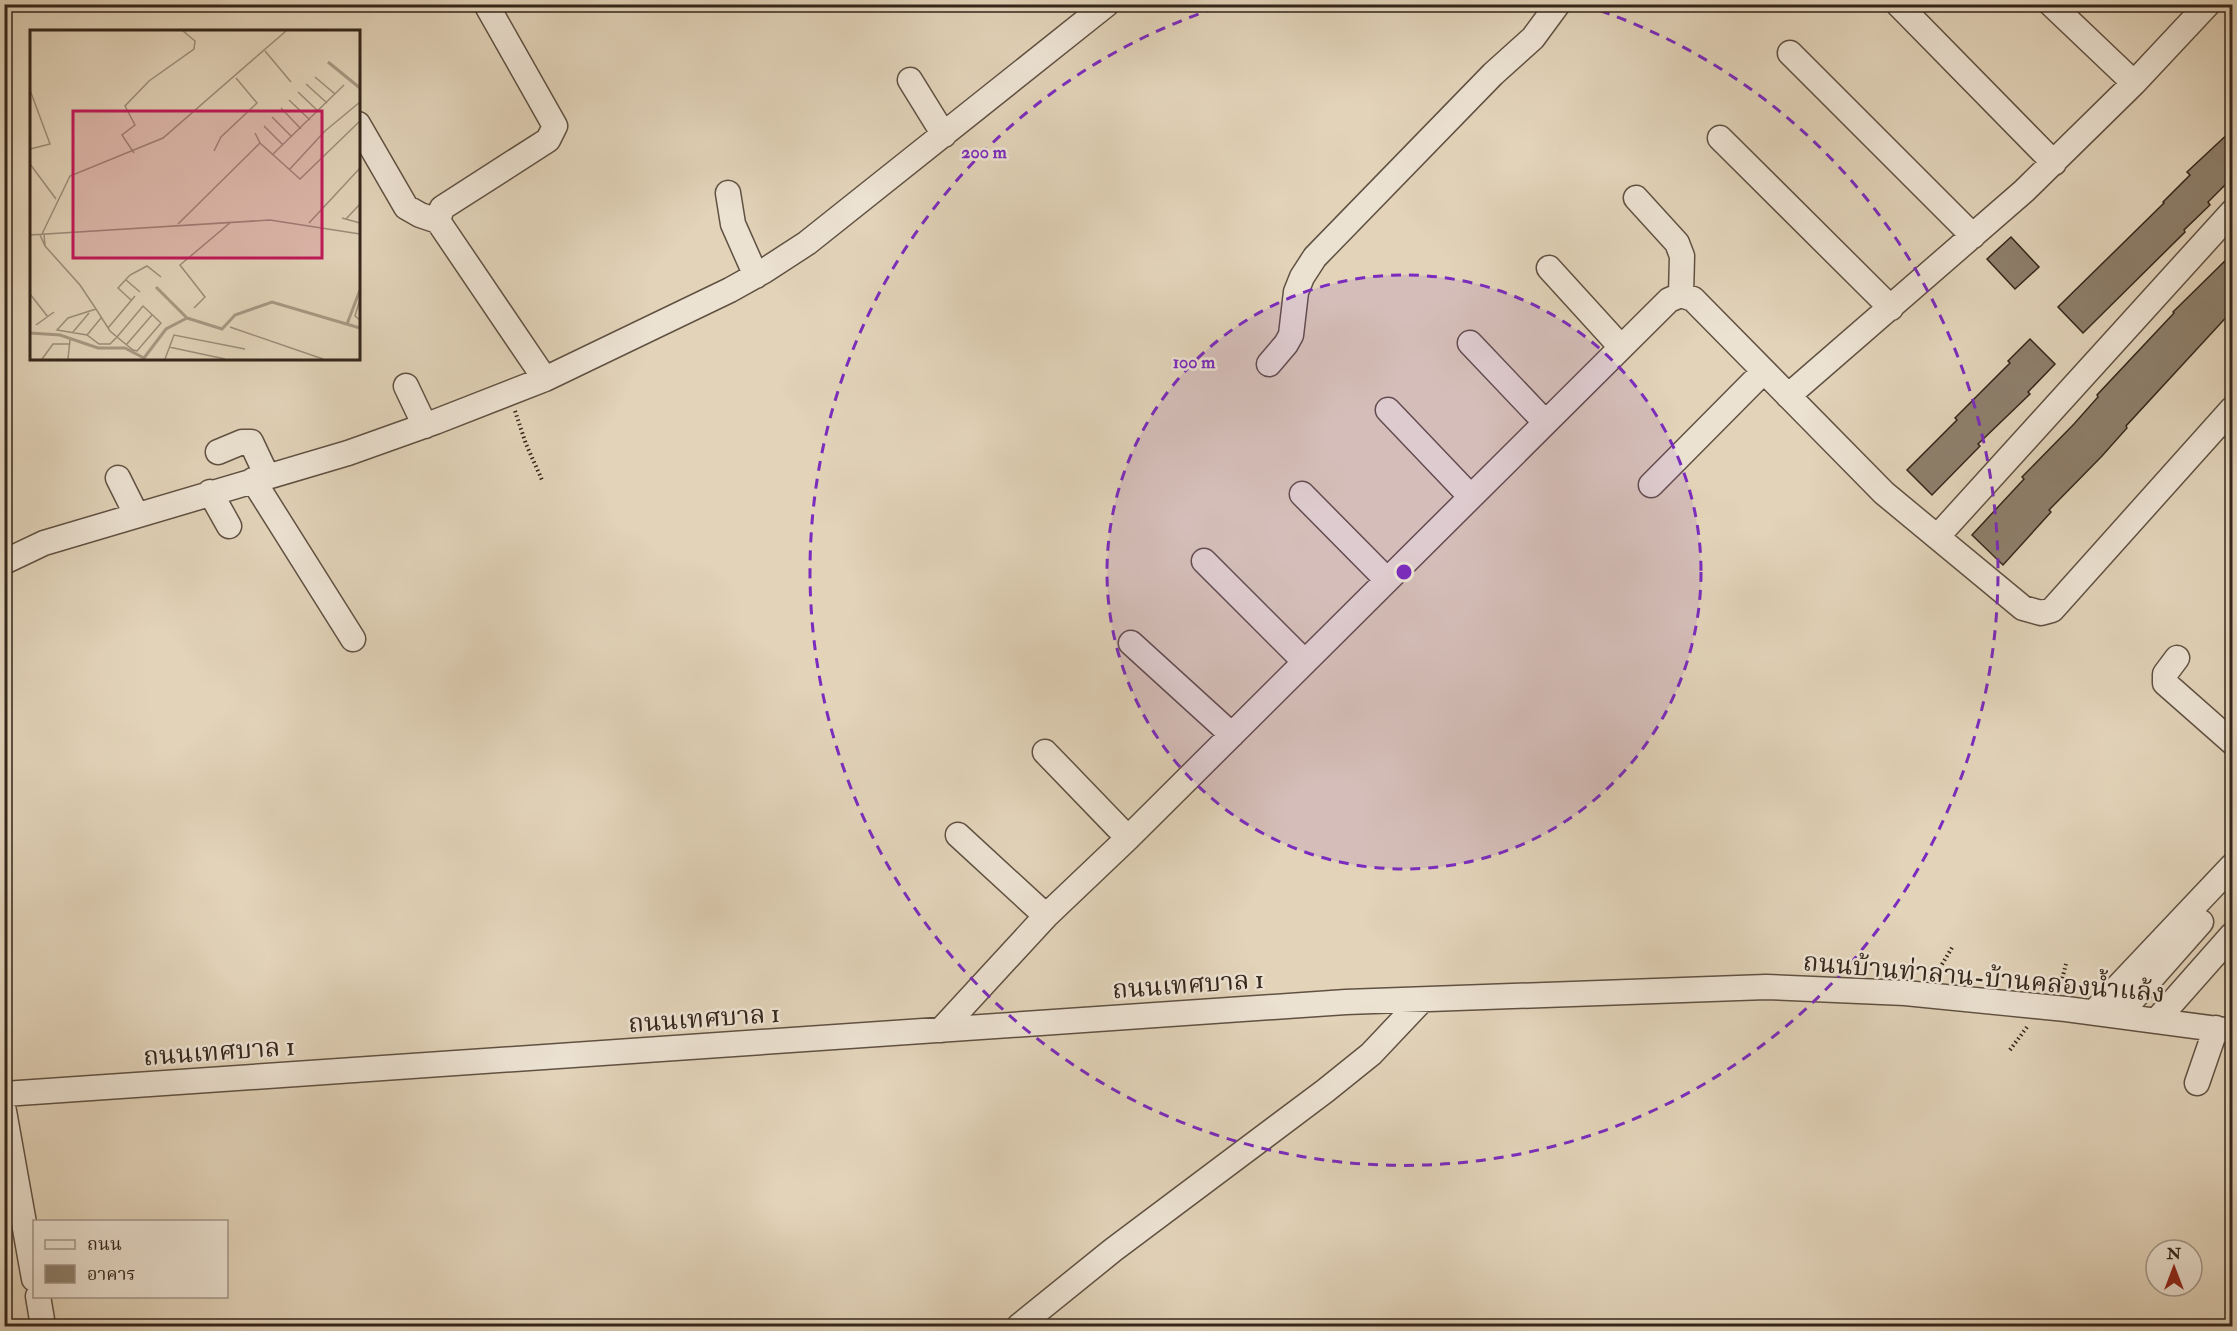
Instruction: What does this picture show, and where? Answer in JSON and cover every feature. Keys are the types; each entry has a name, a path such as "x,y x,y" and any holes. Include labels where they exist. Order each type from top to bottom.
{"street":[{"path":"438,221 442,208 548,140 555,126 486,4"},
{"path":"4,562 44,543 348,453 425,426 545,379 756,276 807,243 1107,4"},
{"path":"1269,364 1291,335 1296,292 1302,277 1315,257 1493,74 1533,38 1558,4"},
{"path":"1898,4 2054,163"},
{"path":"2051,4 2134,83"},
{"path":"1788,396 2054,163 2134,83 2207,5"},
{"path":"1790,53 1973,236"},
{"path":"910,80 944,135"},
{"path":"360,127 406,207 438,221 545,379"},
{"path":"1720,138 1891,308"},
{"path":"728,192 733,224 756,276"},
{"path":"1636,198 1677,243 1682,256 1681,295"},
{"path":"1937,537 2232,213"},
{"path":"1549,268 1620,346"},
{"path":"941,1030 1046,916 1128,838 1620,346 1669,300 1681,295 1693,299 1884,493 2023,608 2041,613 2052,610 2232,409"},
{"path":"1470,343 1545,422"},
{"path":"1651,485 1764,371"},
{"path":"406,387 425,426"},
{"path":"1388,410 1470,496"},
{"path":"218,452 242,442 250,442 260,478 353,639"},
{"path":"118,478 136,514"},
{"path":"210,492 229,526"},
{"path":"1302,494 1386,580"},
{"path":"1204,561 1305,662"},
{"path":"1131,643 1232,735"},
{"path":"2177,658 2165,674 2165,683 2232,742"},
{"path":"1045,752 1128,838"},
{"path":"958,835 1046,916"},
{"path":"2094,1012 2232,866"},
{"path":"2118,1016 2232,886"},
{"path":"2156,1021 2232,935"},
{"name":"ถนนบ้านท่าลาน-บ้านคลองน้ำแล้ง","path":"1414,1000 1819,987 2094,1012 2224,1030"},
{"path":"1019,1326 1113,1250 1371,1054 1414,1000"},
{"name":"ถนนเทศบาล 1","path":"4,1094 1346,1002 1414,1000"},
{"path":"2197,1083 2224,1030"},
{"path":"4,1111 33,1273"},
{"path":"38,1298 43,1326"}],"path":[{"path":"510,393 526,444 542,480"},
{"path":"1923,995 1953,946"}],"building":[{"path":"2232,130 2232,178 2208,202 2210,205 2184,230 2185,232 2083,333 2058,307 2164,203 2190,175 2187,172"},
{"path":"2011,237 2039,267 2015,289 1987,259"},
{"path":"2232,254 2232,311 2126,426 2127,428 2102,456 2049,510 2051,512 2003,565 1972,535 2173,312"},
{"path":"2030,339 2055,364 2028,392 2030,394 1978,444 1980,446 1932,495 1907,470 1957,420 1955,418 2010,363 2008,361"}]}
